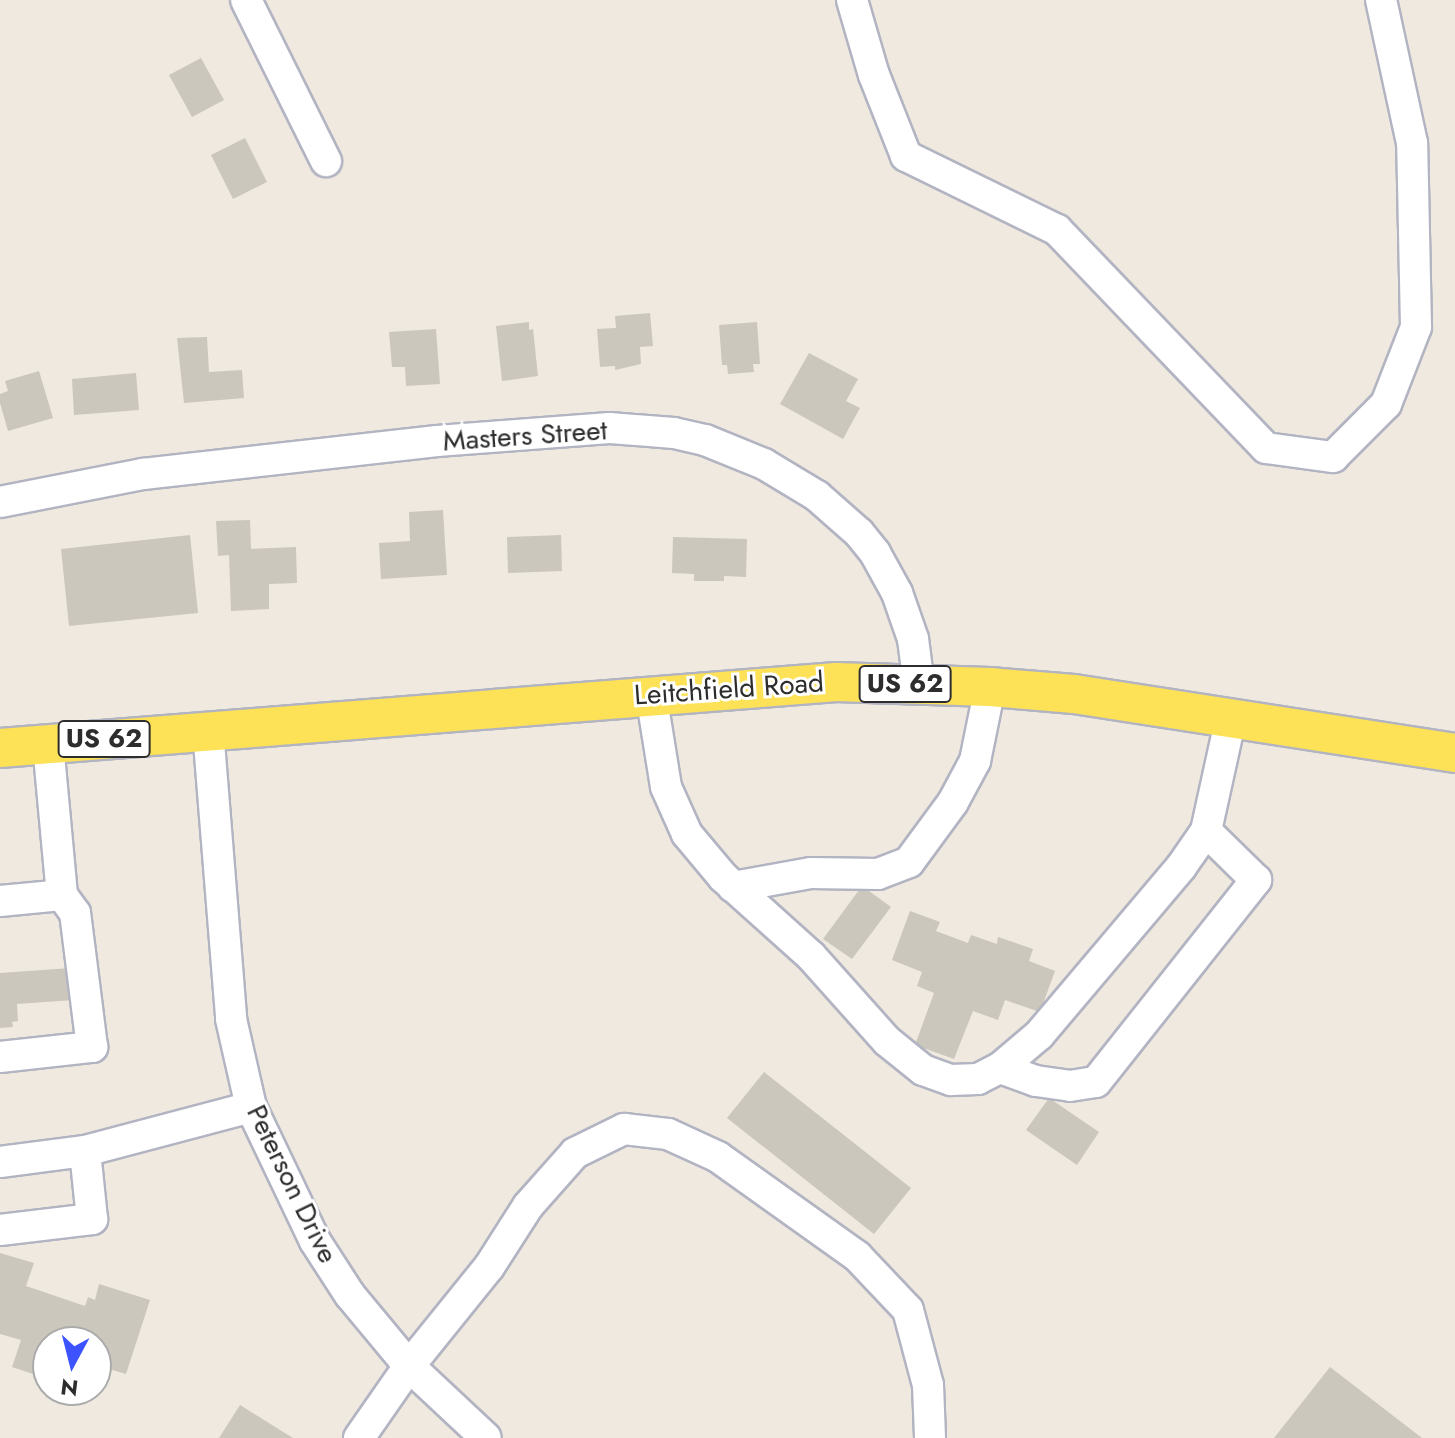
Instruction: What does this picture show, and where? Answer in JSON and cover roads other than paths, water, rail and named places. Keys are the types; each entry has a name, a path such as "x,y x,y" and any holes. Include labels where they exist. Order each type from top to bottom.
{"main road":[{"name":"Leitchfield Road","path":"0,748 651,694 836,682 990,687 1074,694 1455,753"}],"street":[{"path":"246,0 326,161"},
{"path":"852,0 874,75 906,156 1057,230 1266,448 1333,457 1386,404 1416,327 1412,143 1381,0"},
{"name":"Masters Street","path":"0,502 143,474 437,441 610,428 674,433 705,440 764,464 817,496 859,533 875,553 897,593 913,639 919,685"},
{"path":"733,887 811,873 878,874 909,862 953,802 975,761 990,687"},
{"path":"651,694 671,799 687,834 733,887 811,956 887,1041 923,1070 951,1080 978,1079 1000,1068 1039,1035 1181,867 1206,831 1231,717"},
{"name":"Peterson Drive","path":"208,730 231,1019 251,1107 315,1241 350,1295 409,1366 486,1438"},
{"path":"0,1057 92,1047 75,913 62,895 48,743"},
{"path":"1000,1068 1036,1081 1070,1086 1096,1082 1256,880 1206,831"},
{"path":"0,901 62,895"},
{"path":"0,1162 85,1151 251,1107"},
{"path":"359,1438 409,1366 489,1267 528,1206 575,1153 624,1129 668,1134 718,1157 857,1256 908,1310 928,1385 930,1438"},
{"path":"0,1230 92,1219 85,1151"}]}
